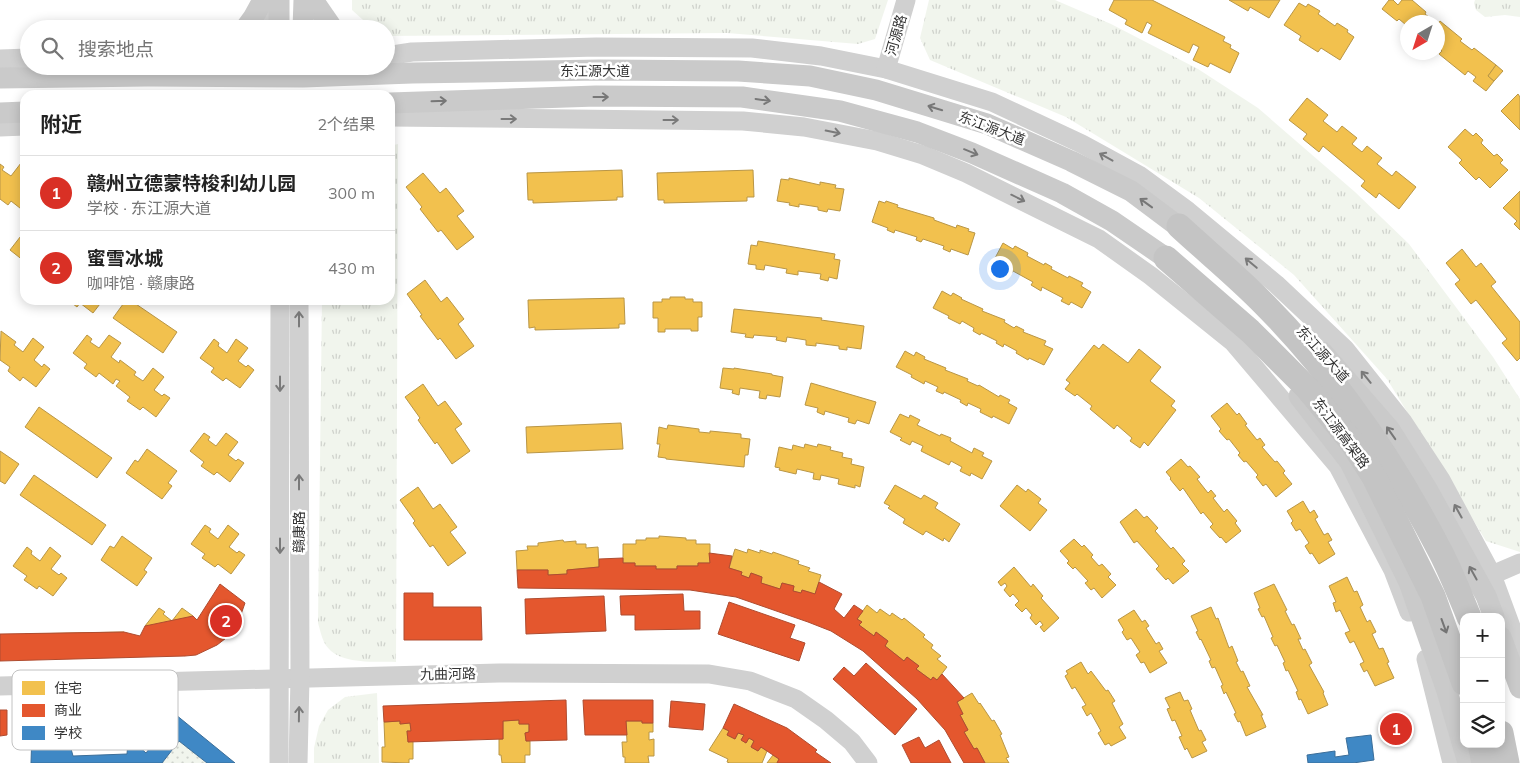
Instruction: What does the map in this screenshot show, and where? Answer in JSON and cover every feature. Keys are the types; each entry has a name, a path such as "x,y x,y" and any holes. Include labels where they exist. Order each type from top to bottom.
{"highway":[{"name":"东江源高架路","path":"1179,226 1265,305 1322,369 1376,442 1406,488 1441,553 1467,613"},
{"name":"东江源高架路","path":"1166,258 1250,331 1307,388 1351,441 1374,477 1433,596 1460,672"},
{"path":"1481,748 1484,763"},
{"path":"1504,748 1507,763"}],"main road":[{"path":"303,20 304,0"},
{"path":"314,0 327,20"},
{"path":"252,20 266,1 275,20"},
{"path":"395,68 412,73"},
{"name":"东江源大道","path":"395,73 600,70 738,71 810,76 876,90 987,124 1071,161 1131,192 1179,226 1273,300 1331,361 1390,430 1432,497 1486,596 1492,613"},
{"path":"0,78 156,75"},
{"name":"东江源大道","path":"148,76 339,75"},
{"name":"东江源大道","path":"396,104 596,96 742,97 840,111 917,132 972,153 1062,193 1112,221 1166,258 1298,395 1350,462 1409,582 1447,691 1468,763"},
{"path":"0,113 20,112"},
{"path":"1505,648 1520,688"}],"street":[{"path":"311,20 314,0"},
{"name":"河源路","path":"886,69 906,0"},
{"path":"266,1 267,20"},
{"path":"395,55 412,52 596,47 752,48 821,56 886,69 992,102 1082,144 1139,175 1196,217 1276,284 1345,349 1403,422 1441,480 1492,575 1520,651"},
{"path":"0,59 20,58"},
{"path":"395,117 743,121 804,127 877,141 923,155 966,173 1099,239 1151,276 1233,342 1338,466 1393,570 1419,635 1430,669 1452,763"},
{"path":"0,127 20,126"},
{"name":"赣康路","path":"279,763 280,305"},
{"name":"赣康路","path":"298,763 300,678 299,305"},
{"path":"1492,575 1520,564"},
{"name":"九曲河路","path":"178,682 500,673 709,674 750,681 796,699 826,720 852,742 868,763"}],"green space":[{"path":"352,0 888,0 875,39 858,44 727,33 395,36 395,20 363,20 352,10"},
{"path":"929,0 1055,0 1111,24 1198,69 1258,108 1355,192 1409,244 1493,357 1520,399 1520,552 1486,541 1387,379 1294,275 1199,198 1066,117 930,60 920,38"},
{"path":"1475,0 1520,0 1520,17 1505,15 1485,17 1476,10"},
{"path":"398,144 396,662 367,662 346,659 330,650 323,640 318,623 322,305 395,305 395,145"},
{"path":"377,693 379,763 314,763 314,748 319,726 328,710 345,697"},
{"path":"179,741 207,763 162,763 172,750 178,750"}],"building: 住宅":[{"path":"1114,0 1152,0 1225,37 1223,41 1231,45 1230,48 1239,53 1230,73 1210,63 1208,67 1193,60 1199,47 1193,44 1189,53 1148,33 1152,25 1147,22 1142,33 1125,24 1127,20 1109,10"},
{"path":"1229,0 1280,0 1269,18 1250,7 1248,11"},
{"path":"1389,0 1393,0 1398,5 1402,0 1412,0 1426,12 1426,15 1400,15 1400,20 1397,21 1382,9"},
{"path":"1299,3 1306,7 1308,4 1320,11 1318,14 1335,26 1337,23 1348,30 1347,32 1354,37 1340,60 1321,48 1318,52 1299,40 1301,36 1284,25"},
{"path":"1445,25 1462,39 1460,41 1472,50 1474,48 1496,65 1488,76 1494,81 1486,91 1473,81 1476,77 1468,71 1465,75 1445,59"},
{"path":"1496,65 1503,71 1494,81 1488,76"},
{"path":"1518,94 1520,97 1520,130 1501,111"},
{"path":"1307,98 1328,115 1323,121 1337,132 1342,126 1357,138 1352,144 1362,152 1367,146 1382,158 1377,164 1392,176 1396,171 1416,187 1399,209 1379,193 1376,198 1361,186 1365,181 1323,146 1319,152 1303,139 1307,134 1289,120"},
{"path":"1465,129 1473,136 1476,133 1483,140 1481,143 1494,156 1497,154 1503,160 1500,163 1508,170 1490,188 1479,177 1476,180 1459,163 1462,160 1448,147"},
{"path":"0,164 4,167 2,170 11,176 20,164 20,208 11,201 8,205 0,199"},
{"path":"622,170 623,197 617,197 617,200 533,203 533,200 528,200 527,173"},
{"path":"753,170 754,197 747,197 747,201 664,203 664,200 658,200 657,173"},
{"path":"423,173 440,193 446,188 464,211 457,216 474,237 457,250 441,230 438,232 406,187"},
{"path":"789,178 820,185 820,182 836,185 835,188 844,189 840,211 828,209 827,212 818,210 818,207 799,204 799,207 777,201 781,179 789,180"},
{"path":"1520,191 1520,230 1514,224 1517,221 1503,208"},
{"path":"879,201 898,205 897,207 934,218 934,220 956,228 957,225 969,229 968,231 975,233 968,255 951,249 950,252 943,249 944,246 923,239 921,242 916,240 917,237 895,230 894,233 887,230 888,228 872,222"},
{"path":"20,237 20,258 10,250"},
{"path":"758,241 835,254 834,259 840,260 837,279 829,277 828,281 820,279 821,274 798,271 798,275 786,273 787,269 765,265 764,270 756,269 756,265 748,264 751,245 757,246"},
{"path":"1003,243 1013,249 1015,246 1028,253 1027,256 1044,265 1045,263 1052,267 1051,269 1068,278 1069,276 1083,283 1081,286 1091,292 1082,308 1071,302 1069,305 1061,301 1063,298 1042,287 1041,291 1031,285 1033,282 1013,271 1011,274 1003,269 1005,266 994,260"},
{"path":"1462,249 1476,267 1481,263 1496,282 1491,286 1520,322 1520,358 1517,361 1502,343 1507,339 1476,300 1471,304 1455,284 1460,280 1446,263"},
{"path":"425,280 441,302 447,297 464,319 458,324 474,346 456,359 440,338 438,340 420,316 422,315 407,294"},
{"path":"942,291 951,296 953,293 961,299 983,309 982,311 1005,320 1004,322 1014,328 1016,326 1024,330 1023,332 1046,341 1044,345 1053,349 1044,365 1029,358 1028,360 1016,353 1017,351 1004,344 1003,347 996,343 997,341 973,331 974,328 962,321 960,324 933,308"},
{"path":"670,297 685,297 685,299 693,299 693,302 702,302 702,317 698,317 698,331 691,331 691,329 665,329 665,332 658,332 658,318 653,318 653,302 662,302 662,299 670,299"},
{"path":"624,298 625,324 619,324 619,328 535,330 535,327 529,328 528,300"},
{"path":"83,305 99,305 93,313"},
{"path":"122,305 137,305 177,332 163,353 113,318"},
{"path":"734,309 822,318 821,320 864,326 861,349 847,347 847,350 839,349 839,346 816,343 816,346 806,345 806,340 787,337 786,342 776,340 777,337 754,335 753,338 745,337 746,334 731,332"},
{"path":"1,331 16,342 14,345 23,352 33,338 44,347 34,360 42,367 44,364 50,369 36,387 23,377 20,381 8,371 10,367 0,360"},
{"path":"87,335 92,339 90,342 99,348 109,335 121,343 111,357 119,363 120,360 136,372 134,375 143,381 153,368 164,377 154,390 162,396 164,394 170,398 156,417 143,407 140,410 127,401 130,397 116,386 120,381 116,379 113,384 99,373 96,377 84,368 87,364 73,353"},
{"path":"214,339 219,343 218,346 227,353 236,339 248,348 238,361 254,370 240,388 226,378 223,381 211,372 214,368 200,358"},
{"path":"1103,344 1128,363 1139,349 1161,367 1150,381 1175,401 1171,406 1176,410 1148,446 1144,442 1140,448 1130,441 1132,438 1117,425 1114,429 1090,409 1092,406 1077,394 1075,396 1065,389 1070,383 1066,380 1094,345 1099,349"},
{"path":"905,351 914,356 916,352 925,357 924,359 946,368 945,370 968,379 967,381 979,385 999,397 1000,395 1010,400 1008,403 1017,408 1009,424 980,412 981,409 968,403 967,406 960,402 961,400 944,392 943,394 936,391 938,387 925,381 924,384 896,367"},
{"path":"723,368 734,368 783,377 780,397 767,395 766,399 759,398 760,391 740,388 739,395 732,393 733,390 720,388"},
{"path":"811,383 876,402 869,424 857,420 855,424 848,422 849,418 825,411 824,415 817,412 818,408 805,405"},
{"path":"423,384 438,406 445,401 462,424 455,429 470,451 452,464 437,442 435,444 418,420 420,418 405,397"},
{"path":"1227,403 1237,415 1239,413 1247,424 1245,425 1257,440 1260,438 1265,445 1262,447 1275,462 1277,461 1285,471 1283,473 1292,484 1276,497 1266,484 1263,486 1256,477 1258,475 1238,455 1240,453 1229,439 1227,440 1219,431 1221,429 1211,416"},
{"path":"39,407 112,458 97,478 25,427"},
{"path":"900,414 909,418 910,415 920,420 917,425 940,436 941,434 951,438 950,441 972,453 974,448 984,453 982,456 992,461 982,479 971,473 970,476 960,471 962,467 951,461 949,465 921,451 923,446 912,441 910,445 900,440 902,438 890,432"},
{"path":"621,423 623,449 527,453 526,427"},
{"path":"668,425 699,429 699,432 710,433 710,431 741,434 741,438 750,439 748,455 745,455 744,467 658,457 660,444 657,444 659,427 667,429"},
{"path":"204,433 210,437 208,440 216,446 226,433 238,442 228,455 236,461 238,459 244,463 230,482 217,472 214,475 201,466 204,462 190,451"},
{"path":"805,444 817,447 818,444 831,447 830,450 843,453 842,457 852,459 851,464 864,467 860,487 855,485 855,488 838,484 839,479 821,475 820,480 813,479 814,473 797,469 796,474 779,470 780,468 775,467 779,447 792,450 793,445 804,448"},
{"path":"147,449 177,471 168,483 172,486 162,499 126,473 135,460 138,462"},
{"path":"0,451 19,464 5,484 0,481"},
{"path":"1181,459 1200,477 1197,479 1208,493 1211,490 1216,496 1213,498 1224,512 1227,509 1237,521 1235,523 1241,531 1226,543 1210,527 1213,524 1203,512 1201,514 1183,488 1180,491 1166,472"},
{"path":"34,475 106,525 92,545 20,495"},
{"path":"895,485 921,499 924,495 938,503 935,508 960,524 949,542 944,538 943,541 926,531 923,535 903,523 905,519 888,508 890,506 884,503"},
{"path":"1017,485 1026,492 1028,489 1041,499 1038,503 1047,510 1030,531 1000,506"},
{"path":"418,487 433,509 440,504 457,527 450,532 466,553 448,566 433,545 430,547 400,500"},
{"path":"1303,501 1310,513 1314,510 1318,517 1315,519 1324,535 1328,533 1332,540 1328,542 1335,554 1319,564 1305,546 1309,543 1300,529 1296,531 1291,523 1293,521 1287,511"},
{"path":"1136,509 1144,518 1147,516 1158,528 1155,531 1185,561 1182,564 1189,571 1173,584 1168,578 1166,580 1156,569 1159,566 1137,541 1134,543 1120,522"},
{"path":"205,525 211,529 209,532 218,539 228,525 239,534 229,547 237,553 239,551 245,555 231,574 218,564 215,567 202,558 205,554 191,544"},
{"path":"122,536 152,558 144,570 147,572 137,586 101,560 110,546 114,548"},
{"path":"659,536 686,538 686,540 696,540 696,544 710,544 710,563 698,563 698,566 677,566 677,569 656,569 656,566 635,566 635,563 623,563 623,544 636,544 636,540 659,538"},
{"path":"1074,539 1082,547 1084,545 1093,555 1091,557 1099,566 1102,564 1111,574 1108,577 1116,585 1102,598 1094,588 1091,590 1085,583 1088,581 1075,567 1073,569 1067,563 1069,561 1060,551"},
{"path":"563,540 564,542 576,541 576,544 586,544 586,548 598,547 599,567 567,570 567,574 548,575 548,570 517,570 516,551 528,550 527,546 538,546 538,543"},
{"path":"27,547 32,551 31,554 40,561 50,547 61,556 51,569 67,578 53,596 39,586 37,589 24,580 27,576 13,566"},
{"path":"735,549 747,553 748,549 760,553 760,550 772,554 773,552 799,561 798,564 810,568 808,571 821,575 815,594 802,590 801,593 793,591 794,586 782,583 780,589 761,583 762,577 751,573 749,578 741,575 742,572 729,568"},
{"path":"1014,567 1031,587 1033,584 1043,596 1041,598 1059,618 1044,632 1040,627 1043,625 1040,621 1036,625 1030,618 1032,615 1026,608 1022,612 1015,605 1019,601 1013,594 1010,597 1004,590 1007,586 1005,583 1001,586 998,582"},
{"path":"1347,577 1354,592 1357,591 1363,605 1360,607 1367,622 1370,620 1376,632 1372,634 1379,649 1383,648 1394,678 1375,686 1367,670 1364,672 1360,664 1364,662 1354,641 1350,643 1345,633 1350,631 1340,610 1336,612 1333,603 1336,602 1329,586"},
{"path":"1274,584 1287,610 1285,611 1301,639 1298,639 1303,650 1305,649 1312,663 1309,665 1324,692 1328,705 1308,714 1301,699 1299,700 1296,692 1298,691 1288,670 1286,671 1283,663 1285,662 1277,645 1275,646 1271,638 1273,637 1264,616 1262,617 1258,609 1260,608 1254,593"},
{"path":"867,605 877,613 880,609 890,616 892,613 902,620 904,618 925,635 923,637 933,645 931,648 941,656 937,659 947,667 937,680 933,677 931,680 916,669 919,666 907,657 904,661 885,646 888,641 876,632 874,636 859,625 862,622 857,619"},
{"path":"1211,607 1216,619 1218,618 1229,648 1232,646 1238,661 1236,662 1241,672 1243,671 1250,686 1247,687 1263,715 1261,715 1266,727 1246,736 1240,721 1238,722 1234,714 1236,713 1226,692 1224,694 1221,686 1223,685 1215,667 1212,668 1209,661 1211,660 1196,632 1198,631 1191,616"},
{"path":"159,608 172,621 182,608 193,616 183,630 191,636 193,633 199,638 185,656 172,646 169,650 156,640 159,637 145,626"},
{"path":"1134,610 1142,622 1145,620 1149,626 1146,628 1156,644 1159,642 1163,649 1159,651 1167,663 1150,673 1144,662 1141,663 1136,655 1140,652 1131,638 1127,640 1122,632 1124,630 1118,620"},
{"path":"124,632 125,657 25,659 25,634"},
{"path":"1081,662 1088,674 1091,671 1115,701 1112,703 1123,724 1119,727 1126,738 1111,746 1109,743 1105,745 1098,733 1101,731 1091,713 1087,716 1082,707 1086,705 1075,687 1072,689 1065,676 1068,674 1066,671"},
{"path":"1180,692 1184,701 1188,700 1199,731 1201,730 1206,740 1202,742 1207,751 1192,758 1187,748 1185,750 1179,737 1182,736 1175,720 1172,721 1167,709 1170,708 1165,698"},
{"path":"972,693 992,721 994,720 1002,734 1000,735 1009,757 1006,758 1009,763 985,763 977,748 974,749 964,732 968,730 960,715 963,714 957,702"},
{"path":"519,720 519,724 529,724 529,732 525,733 526,741 530,741 530,755 525,755 525,763 502,763 501,755 499,755 499,739 503,739 503,721"},
{"path":"400,721 400,724 410,723 411,731 407,731 408,742 413,741 413,759 409,759 409,763 382,762 382,747 385,747 384,722"},
{"path":"626,721 653,723 653,732 649,732 649,740 654,739 654,756 648,756 649,763 625,763 622,742 627,742"},
{"path":"723,728 729,731 727,735 735,739 738,733 744,735 741,740 746,743 749,738 754,741 751,747 758,751 761,747 767,751 762,763 730,763 727,762 728,759 709,750"},
{"path":"773,755 779,759 777,763 767,763"}],"building: 商业":[{"path":"709,553 732,556 729,568 742,572 741,575 749,578 751,573 762,577 761,583 780,589 782,583 794,586 793,591 801,593 802,590 815,594 819,582 842,594 834,609 844,618 854,605 863,611 857,619 862,622 859,625 874,636 876,632 888,641 885,646 904,661 907,657 919,666 916,669 931,680 933,677 937,680 942,674 964,698 957,702 963,714 960,715 968,730 964,732 974,749 977,748 985,763 964,763 945,730 917,699 863,651 831,631 808,622 736,597 690,590 518,588 517,570 548,570 548,575 567,574 567,570 599,567 599,559 623,558 623,563 635,563 635,566 677,569 677,566 698,566 698,563 710,563"},
{"path":"220,584 245,603 239,620 230,635 217,645 196,655 0,661 0,634 124,632 140,636 145,626 193,616 197,620"},
{"path":"404,593 433,593 433,607 481,607 482,640 404,640"},
{"path":"683,594 684,611 700,611 700,629 635,630 635,615 621,615 620,596"},
{"path":"604,596 606,631 526,634 525,599"},
{"path":"729,602 795,625 790,638 805,643 799,661 718,634"},
{"path":"866,663 917,709 895,735 833,679 844,667 854,676"},
{"path":"566,700 567,740 526,741 525,733 529,732 529,724 519,724 519,720 503,721 503,739 408,742 407,731 411,731 410,723 400,724 400,721 384,722 383,706"},
{"path":"583,700 653,700 653,723 626,721 627,735 585,735"},
{"path":"671,701 705,704 703,730 669,727"},
{"path":"734,704 787,728 831,763 777,763 779,759 761,747 758,751 751,747 754,741 749,738 746,743 741,740 744,735 738,733 735,739 727,735 729,731 723,728"},
{"path":"0,710 7,710 7,735 0,736"},
{"path":"919,737 925,748 939,740 951,763 911,763 902,745"}],"building: 学校":[{"path":"178,717 235,763 207,763 179,741 178,742"},
{"path":"1371,735 1374,760 1353,763 1308,763 1307,755 1335,751 1335,757 1349,755 1346,738"},
{"path":"31,750 71,750 73,756 127,754 127,750 143,750 146,753 148,750 172,750 162,763 31,763"}],"place":[{"name":"蜜雪冰城","path":"226,621"},
{"name":"赣州立德蒙特梭利幼儿园","path":"1396,729"}]}
